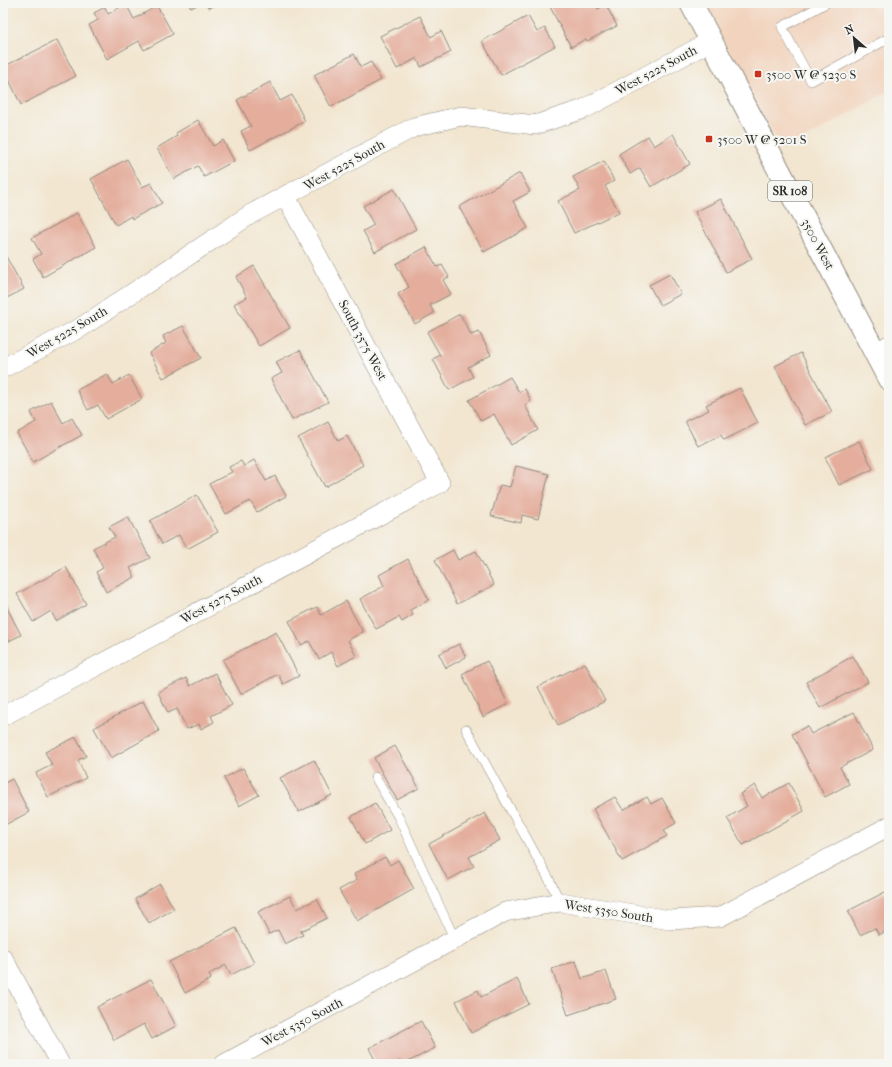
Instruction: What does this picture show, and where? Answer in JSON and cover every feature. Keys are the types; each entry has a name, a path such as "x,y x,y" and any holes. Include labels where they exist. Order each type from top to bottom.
{"main road":[{"name":"3500 West","path":"691,3 882,349 889,379"}],"street":[{"name":"West 5225 South","path":"3,368 80,328 251,214 286,197 414,127 462,116 534,125 584,109 711,41"},
{"name":"South 3575 West","path":"286,197 440,483"},
{"name":"West 5275 South","path":"3,716 440,483"},
{"name":"West 5350 South","path":"224,1064 505,912 560,902 670,920 720,917 889,826"},
{"path":"3,958 60,1064"}],"lane":[{"path":"826,3 782,27 811,81 889,38"},
{"path":"466,729 546,872 560,902"},
{"path":"375,777 399,818 455,940"}],"shaded area":[{"path":"703,3 889,3 889,91 783,151"}],"building":[{"path":"188,3 201,3 191,8"},
{"path":"205,3 218,3 209,8"},
{"path":"548,3 595,3 598,9 606,5 617,26 571,47"},
{"path":"126,4 134,19 157,6 173,34 144,50 139,41 107,59 89,25 98,20 94,13 105,7 108,14"},
{"path":"420,16 431,37 441,31 451,52 421,67 417,58 397,69 380,36"},
{"path":"528,16 537,32 545,28 555,46 501,75 482,41"},
{"path":"57,40 76,76 21,105 3,67"},
{"path":"354,54 361,67 371,62 381,80 331,107 314,75"},
{"path":"270,82 280,101 292,95 305,121 250,150 241,131 251,126 237,100"},
{"path":"198,120 213,146 223,140 234,161 204,177 198,166 174,179 157,148 177,136 176,133"},
{"path":"673,134 690,164 651,187 640,168 630,174 619,154 648,136 654,146"},
{"path":"127,159 142,187 151,183 162,203 132,219 131,216 116,225 91,179"},
{"path":"604,161 614,181 605,186 619,212 574,233 558,201 580,190 573,177"},
{"path":"520,173 530,192 513,201 528,228 484,252 459,207"},
{"path":"394,189 416,229 375,252 363,231 374,225 363,206"},
{"path":"721,199 752,259 726,272 695,212"},
{"path":"77,213 96,247 43,277 33,259 41,254 32,238"},
{"path":"426,247 437,267 442,265 449,277 443,280 451,294 430,305 434,313 415,324 398,294 409,287 396,264"},
{"path":"3,251 24,289 3,300"},
{"path":"254,266 290,328 259,346 234,304 247,297 236,277"},
{"path":"670,274 681,294 660,305 649,285"},
{"path":"460,314 471,335 479,332 491,355 468,367 473,377 449,390 433,359 440,355 427,332"},
{"path":"183,326 201,358 163,378 149,353 166,343 163,336"},
{"path":"300,350 328,402 292,420 271,379 282,373 276,362"},
{"path":"801,353 832,412 805,425 775,366"},
{"path":"107,374 113,384 129,375 142,399 106,419 98,405 88,410 77,390"},
{"path":"510,377 519,392 525,389 531,401 525,405 538,430 511,445 494,414 481,421 469,400"},
{"path":"740,388 758,423 724,440 721,435 698,446 685,421 709,410 706,405"},
{"path":"51,401 63,423 72,418 82,435 33,462 17,433 36,422 31,412"},
{"path":"328,422 338,441 347,436 363,465 325,487 298,438"},
{"path":"859,441 873,469 839,485 825,457"},
{"path":"254,460 266,481 275,476 286,496 257,512 250,501 226,514 209,484 232,472 229,467 241,461 244,466"},
{"path":"516,466 549,474 538,519 522,515 521,523 491,516 500,485 510,487"},
{"path":"197,495 218,532 187,549 179,535 162,544 150,521"},
{"path":"128,517 150,558 130,568 135,577 106,592 96,572 103,568 93,548 115,537 109,527"},
{"path":"453,550 458,560 476,551 494,585 457,604 435,560"},
{"path":"408,559 429,600 410,610 413,615 402,622 399,617 376,629 360,599 384,586 379,575"},
{"path":"66,567 86,604 56,621 51,611 33,622 17,594"},
{"path":"3,600 21,635 3,644"},
{"path":"346,601 363,632 348,640 356,656 338,666 331,652 319,659 309,641 301,645 289,621 317,607 321,615"},
{"path":"276,632 299,676 283,684 278,674 241,694 223,660"},
{"path":"459,644 466,657 446,668 439,654"},
{"path":"853,656 868,682 820,708 806,682"},
{"path":"487,661 508,704 483,717 462,674"},
{"path":"585,663 605,701 558,725 538,687"},
{"path":"215,673 232,705 211,716 214,722 201,729 199,724 187,729 177,709 168,713 158,692 186,678 190,686"},
{"path":"143,701 159,731 111,758 94,728"},
{"path":"854,712 873,750 840,767 849,784 825,797 792,734 807,726 811,734"},
{"path":"76,737 86,756 78,760 86,778 48,797 36,773 52,765 45,752"},
{"path":"395,746 419,788 397,800 374,758"},
{"path":"314,760 332,795 299,812 280,778"},
{"path":"243,768 259,795 239,806 224,778"},
{"path":"12,779 29,812 3,826 3,784"},
{"path":"789,783 804,811 743,845 727,818 747,806 740,794 755,785 762,798"},
{"path":"615,797 623,810 647,797 651,804 662,798 676,823 664,830 667,836 622,861 593,809"},
{"path":"375,803 390,830 365,844 351,817"},
{"path":"485,813 500,840 469,857 474,866 448,880 429,844"},
{"path":"385,857 390,865 398,860 414,889 357,921 339,890 357,880 354,874"},
{"path":"160,884 174,909 149,923 135,899"},
{"path":"889,890 889,929 879,935 875,928 860,935 848,911"},
{"path":"290,896 297,909 317,899 327,918 301,931 303,935 285,944 278,930 269,934 258,912"},
{"path":"236,928 254,963 231,975 226,965 209,974 211,979 185,993 169,962"},
{"path":"576,961 582,979 606,971 616,999 568,1015 552,969"},
{"path":"151,979 176,1026 152,1039 144,1024 114,1040 97,1007"},
{"path":"517,979 529,1004 471,1033 456,1001 478,990 481,997"},
{"path":"421,1021 435,1048 404,1064 400,1061 393,1064 377,1064 369,1048"}],"place":[{"name":"3500 W @ 5230 S","path":"758,74"},
{"name":"3500 W @ 5201 S","path":"709,139"}]}
